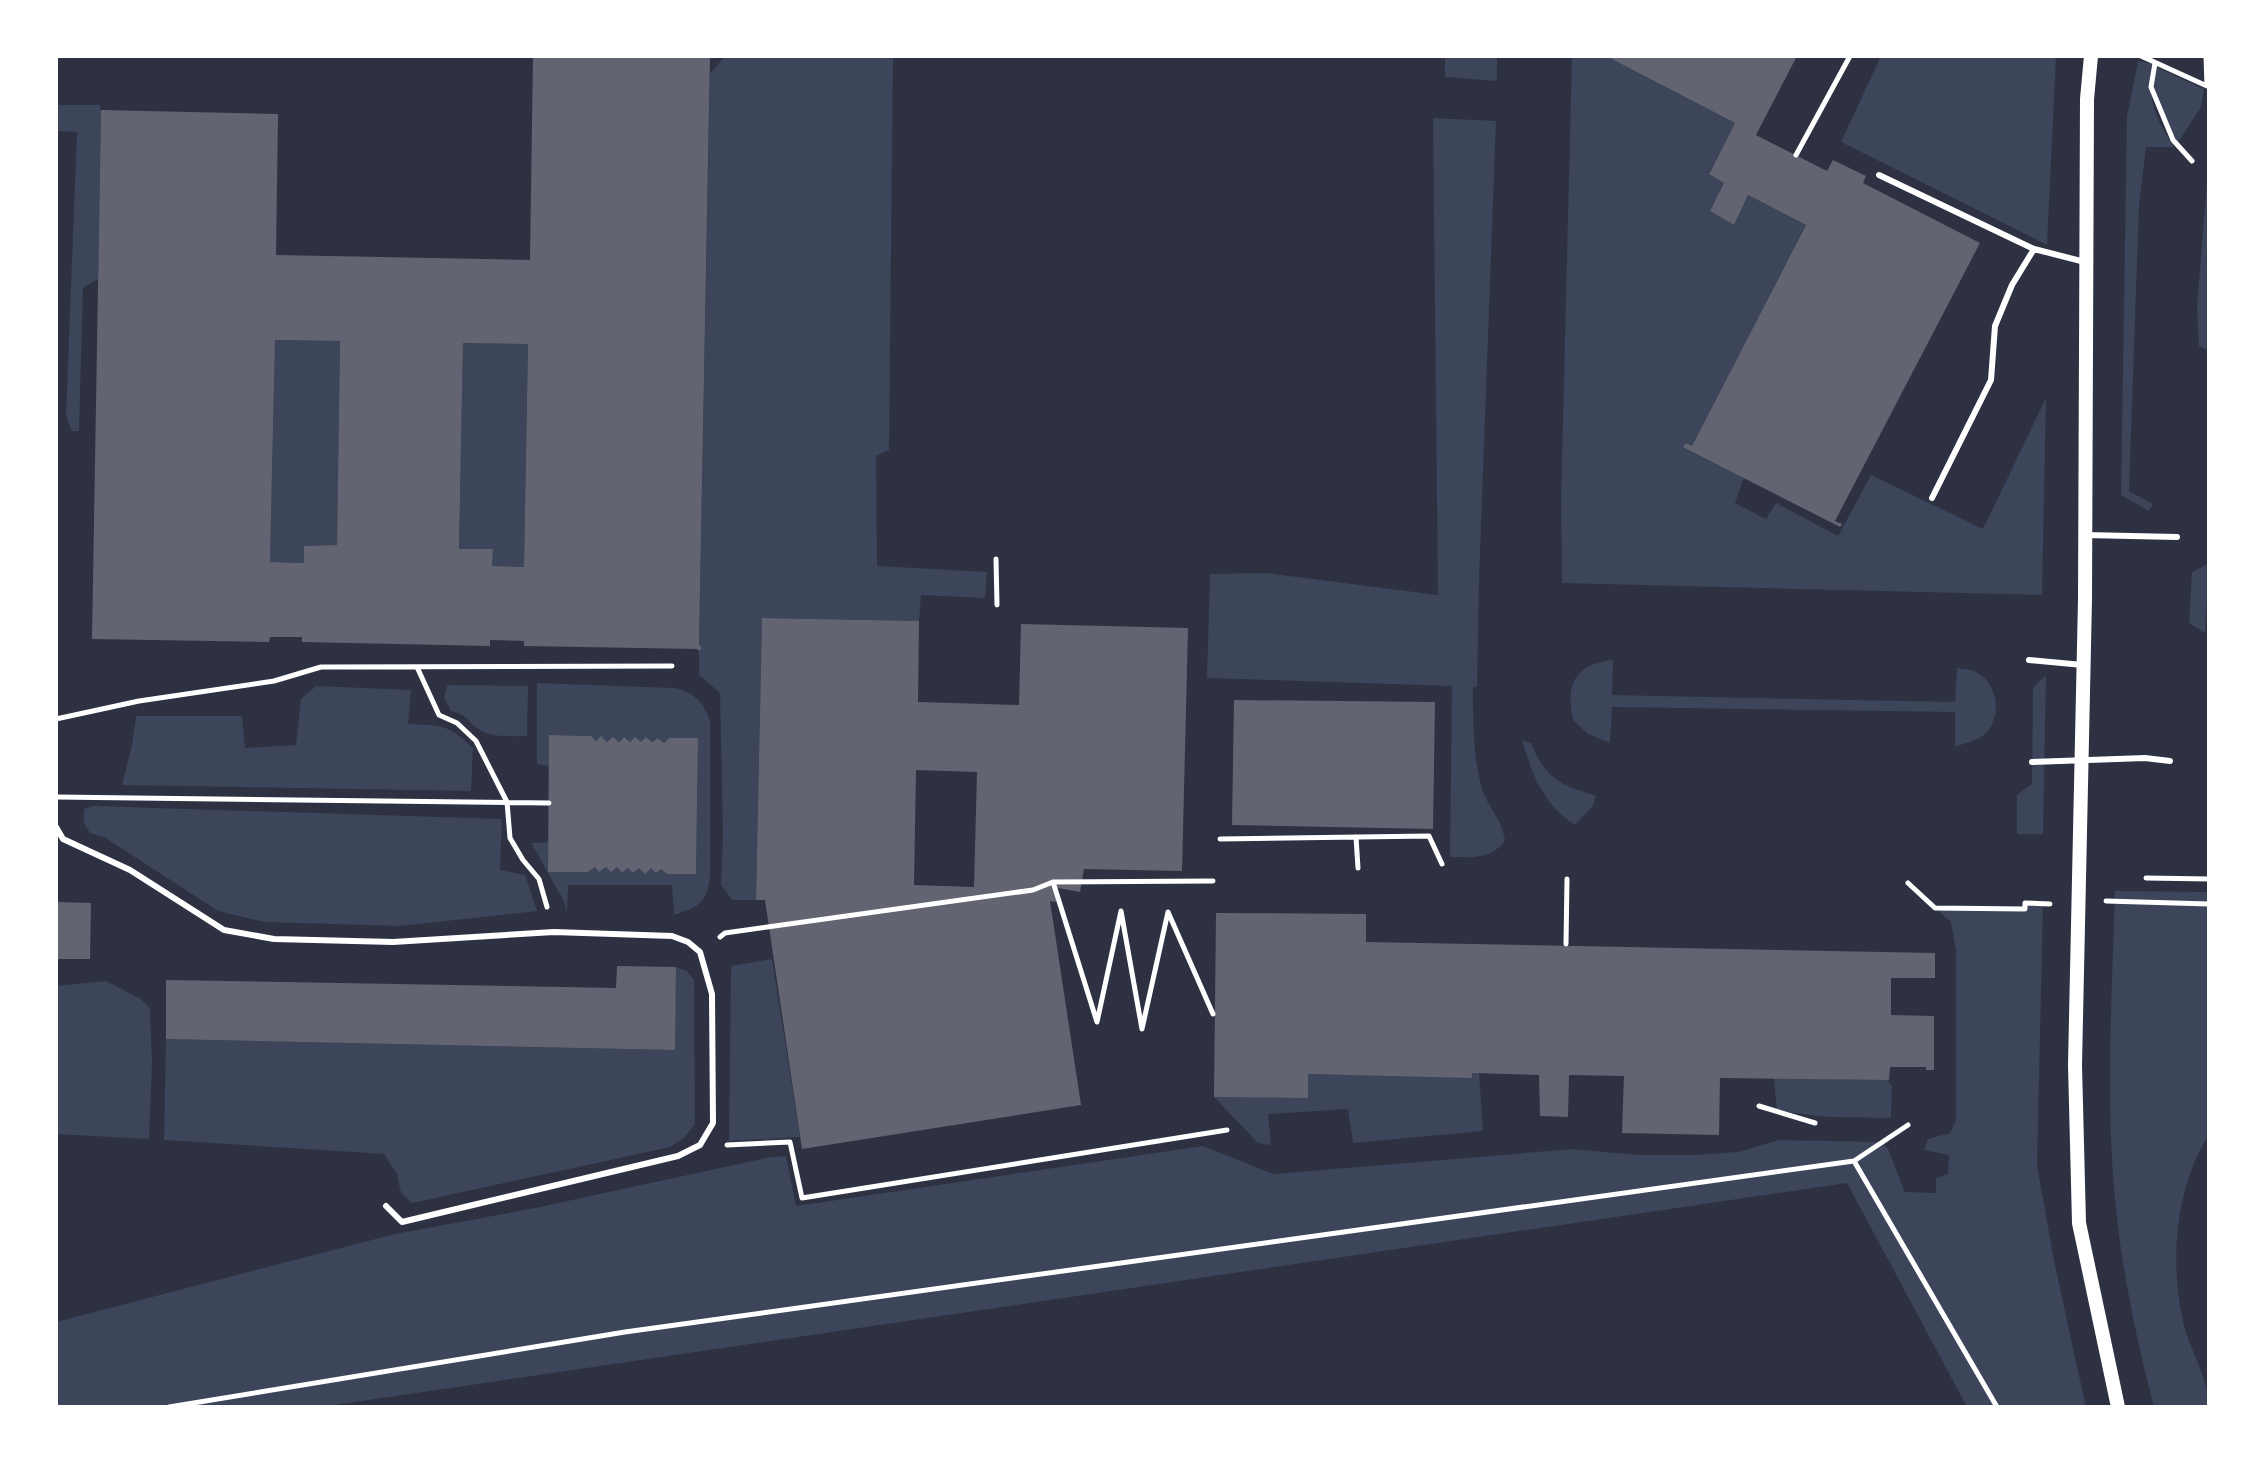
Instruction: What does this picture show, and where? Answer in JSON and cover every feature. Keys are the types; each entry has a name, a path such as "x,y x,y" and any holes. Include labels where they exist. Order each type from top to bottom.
{"street":[{"path":"2091,56 2087,99 2085,535 2075,1065 2079,1223 2118,1407"}],"lane":[{"path":"1879,175 2034,249 2085,262"},
{"path":"1932,498 1991,380 1995,326 2012,285 2034,249"},
{"path":"2085,535 2177,537"},
{"path":"2029,660 2083,665"},
{"path":"2032,762 2145,758 2170,761"},
{"path":"56,827 63,839 130,870 224,930 274,939 393,942 554,932 672,936 688,942 700,952 712,994 714,1090 713,1123 700,1145 678,1156 402,1222 386,1206"}],"path":[{"path":"1796,155 1850,56"},
{"path":"2141,56 2207,86 2206,56"},
{"path":"2155,63 2151,87 2173,140 2192,161"},
{"path":"996,559 997,605"},
{"path":"56,719 139,701 274,681 321,667 672,666"},
{"path":"417,667 439,715 457,723 476,741 507,802 510,838 539,879 554,932"},
{"path":"56,797 549,803"},
{"path":"1220,839 1429,836 1442,864"},
{"path":"1356,837 1358,868"},
{"path":"2146,878 2209,879"},
{"path":"1566,944 1567,879"},
{"path":"700,952 725,933 1033,890 1053,882 1213,881"},
{"path":"1053,882 1097,1022 1121,911 1142,1029 1168,912 1213,1014"},
{"path":"1908,883 1935,908 2025,909 2025,903 2050,904"},
{"path":"2115,901 2209,904"},
{"path":"1759,1106 1815,1123"},
{"path":"169,1407 625,1332 1854,1161 1908,1125"},
{"path":"700,1145 790,1142 802,1198 1227,1130"},
{"path":"1854,1161 1997,1407"}],"shaded area":[{"path":"725,56 893,56 889,450 876,456 877,566 987,572 985,598 921,595 919,621 762,618 756,900 732,900 721,885 720,693 699,675 699,651 702,648 699,645 710,74"},
{"path":"1445,56 1497,56 1497,81 1445,77"},
{"path":"1572,56 1606,56 1735,123 1709,173 1724,183 1710,211 1734,224 1748,195 1806,225 1692,446 1686,443 1684,447 1744,477 1735,503 1766,519 1776,503 1838,536 1871,475 1983,529 2046,398 2042,595 1562,583 1561,500"},
{"path":"1881,56 2056,56 2047,245 1841,142"},
{"path":"2138,61 2152,64 2150,87 2154,108 2174,147 2146,147 2139,205 2129,491 2153,504 2149,511 2121,495 2127,116"},
{"path":"2156,67 2204,89 2201,107 2177,144 2153,87"},
{"path":"56,105 100,105 101,112 98,279 83,288 79,431 72,431 66,416 77,132 56,131"},
{"path":"1433,118 1496,121 1477,687 1473,687 1473,713 1475,751 1482,789 1505,841 1493,852 1473,857 1450,857 1452,686 1207,678 1210,574 1266,573 1438,595"},
{"path":"2209,154 2209,351 2199,346 2197,308"},
{"path":"275,340 340,341 337,545 304,546 304,563 270,562"},
{"path":"463,343 528,344 524,567 492,566 493,550 459,549"},
{"path":"2209,563 2205,633 2189,623 2192,572"},
{"path":"1613,660 1612,695 1955,702 1957,668 1976,672 1983,677 1993,692 1996,710 1991,727 1985,734 1955,747 1955,712 1612,707 1610,743 1588,734 1573,720 1571,696 1572,686 1582,671 1600,662"},
{"path":"2046,675 2043,834 2017,834 2017,795 2032,784 2033,688"},
{"path":"537,683 675,688 688,692 701,703 710,720 710,877 704,899 695,907 674,915 672,885 568,885 567,913 564,901 531,843 548,842 548,872 588,872 595,867 599,872 606,867 611,872 617,867 622,873 628,868 633,873 639,868 645,873 651,868 661,869 667,874 696,874 698,739 669,738 664,743 658,738 652,742 646,737 641,742 635,737 630,742 624,737 619,742 613,737 607,742 601,737 596,741 591,736 550,735 549,766 537,764"},
{"path":"447,685 528,686 527,736 498,736 477,728 462,715 451,711 444,697"},
{"path":"316,686 411,690 408,724 444,727 473,748 471,791 122,785 136,716 242,716 245,748 296,745 301,699"},
{"path":"1522,740 1531,743 1542,765 1556,779 1596,796 1593,806 1575,825 1555,808 1540,788"},
{"path":"94,806 502,819 500,870 525,875 537,911 400,926 264,922 218,911 104,837 90,833 84,823 84,809"},
{"path":"2115,891 2209,892 2209,1135 2198,1155 2182,1202 2176,1252 2179,1302 2187,1335 2206,1386 2209,1407 2154,1407 2127,1284 2116,1209 2111,1130"},
{"path":"2025,903 2043,904 2037,1165 2086,1407 1967,1407 1847,1183 321,1407 56,1407 56,1322 395,1234 535,1208 771,1157 786,1156 796,1206 1203,1146 1273,1174 1573,1149 1637,1155 1695,1155 1738,1152 1779,1140 1882,1142 1888,1149 1905,1192 1936,1193 1936,1178 1948,1174 1949,1155 1924,1150 1928,1139 1950,1133 1956,1120 1956,951 1951,922 1935,908 2024,909"},
{"path":"772,959 800,1137 729,1141 731,966"},
{"path":"676,967 687,971 694,980 695,1124 684,1138 670,1147 412,1203 401,1193 397,1174 384,1154 164,1140 166,1039 674,1050"},
{"path":"106,981 141,999 150,1008 152,1063 149,1139 56,1134 56,986"},
{"path":"1472,1073 1479,1073 1483,1131 1353,1143 1348,1109 1268,1114 1271,1145 1258,1143 1214,1097 1308,1097 1308,1074 1472,1077"},
{"path":"1774,1078 1887,1080 1892,1086 1891,1118 1829,1117 1777,1111"}],"building":[{"path":"533,56 710,56 699,645 702,648 699,651 524,646 524,641 490,640 490,646 302,642 302,637 270,637 269,642 92,639 101,110 278,114 276,255 530,260","holes":["275,340 340,341 337,545 304,546 304,563 270,562","463,343 528,344 524,567 492,566 493,549 459,549"]},
{"path":"1606,56 1797,56 1756,135 1827,171 1833,160 1866,176 1863,183 1980,243 1835,521 1842,524 1840,527 1683,447 1686,443 1692,446 1806,225 1748,195 1734,225 1710,211 1724,183 1709,174 1735,123"},
{"path":"762,618 919,621 918,702 1019,705 1021,624 1188,628 1182,871 1084,869 1080,892 1058,888 1056,902 1050,901 1081,1105 802,1149 765,900 756,900","holes":["916,770 977,772 974,887 914,885"]},
{"path":"1234,700 1435,702 1433,829 1232,825"},
{"path":"549,735 591,736 596,741 601,736 607,742 613,737 619,742 624,737 630,742 635,737 641,742 646,737 652,742 658,738 664,743 669,738 698,738 696,874 667,874 661,869 656,873 651,868 645,874 639,868 633,873 628,868 622,873 617,867 611,872 606,867 599,872 595,867 588,872 548,872"},
{"path":"56,902 91,903 90,959 56,959"},
{"path":"1216,913 1366,914 1366,942 1935,953 1935,978 1891,978 1891,1015 1934,1016 1934,1070 1926,1070 1926,1067 1890,1067 1889,1080 1720,1078 1719,1135 1622,1133 1624,1076 1569,1075 1568,1117 1540,1116 1539,1075 1472,1073 1472,1078 1308,1074 1308,1098 1214,1097"},
{"path":"617,966 676,967 675,1050 166,1039 166,980 616,988"}]}
